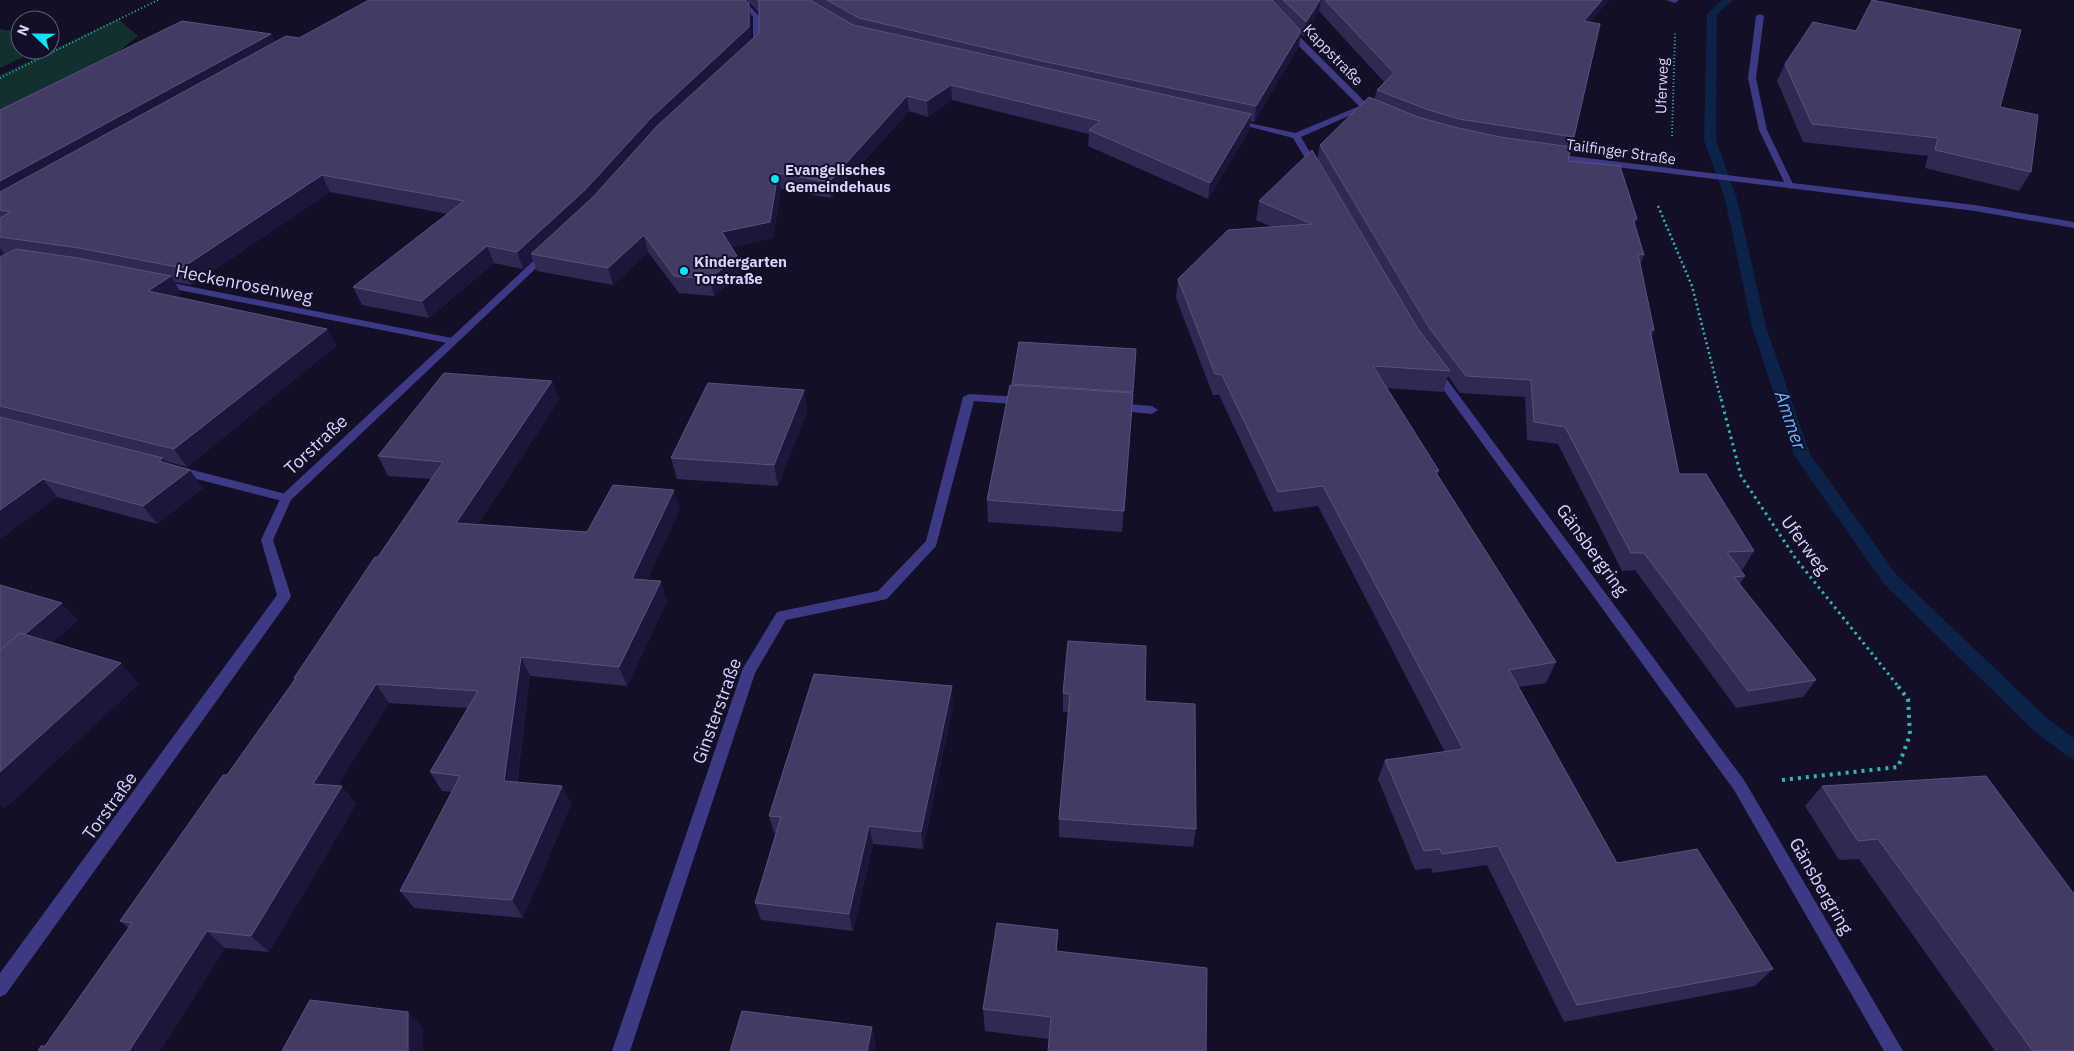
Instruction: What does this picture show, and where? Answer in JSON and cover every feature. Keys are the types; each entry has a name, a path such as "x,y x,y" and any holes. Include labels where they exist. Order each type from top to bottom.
{"street":[{"path":"740,0 756,17 757,44 743,57"},
{"path":"1760,16 1752,78 1763,130 1790,186"},
{"name":"Kappstraße","path":"1285,26 1364,107"},
{"path":"1230,121 1296,136 1364,107 1382,114"},
{"path":"1296,136 1321,178"},
{"name":"Tailfinger Straße","path":"1545,155 1643,169 1975,208 2074,225"},
{"name":"Torstraße","path":"0,988 284,596 267,540 286,498 558,242"},
{"name":"Heckenrosenweg","path":"149,282 452,341"},
{"name":"Gänsbergring","path":"1432,366 1740,785 1894,1051"},
{"name":"Ginsterstraße","path":"620,1051 748,672 782,616 882,595 932,543 969,397 1036,402"},
{"path":"1104,406 1152,410"},
{"path":"162,466 286,498"}],"path":[{"path":"0,78 158,0"},
{"name":"Uferweg","path":"1670,172 1675,73 1671,1"},
{"name":"Uferweg","path":"1643,169 1692,286 1741,476 1796,559 1908,699 1910,735 1898,767 1740,785"}],"green space":[{"path":"118,19 138,36 82,81 0,123 0,75 32,60 60,60 60,47"},
{"path":"0,29 10,30 10,60 17,60 0,68"}],"building":[{"path":"369,0 745,0 749,3 749,27 650,119 585,190 517,252 487,246 422,301 353,287 464,201 322,175 182,268 79,248 0,237 0,218 11,212 0,210 0,192 286,36 299,38"},
{"path":"758,0 810,0 853,25 1251,114 1210,183 1089,130 1100,121 951,85 927,101 907,96 829,182 778,173 770,222 722,232 737,256 710,279 674,276 644,235 608,268 531,254 593,197 658,125 759,33"},
{"path":"827,0 1272,0 1301,31 1256,106 1042,61 859,18"},
{"path":"1283,0 1320,0 1306,22"},
{"path":"1325,0 1602,0 1584,21 1600,24 1574,137 1459,119 1426,109 1377,90 1394,73"},
{"path":"1872,0 2021,30 2000,107 2038,115 2031,172 1935,150 1938,138 1812,124 1785,64 1813,22 1856,31"},
{"path":"182,21 271,34 0,181 0,110"},
{"path":"1369,97 1418,117 1454,127 1500,137 1571,147 1568,161 1620,166 1637,219 1633,219 1644,255 1638,254 1654,330 1650,330 1679,474 1706,474 1754,551 1727,552 1745,576 1734,577 1816,680 1748,691 1644,553 1631,553 1565,427 1534,422 1531,380 1466,376 1430,329 1320,145"},
{"path":"1312,150 1418,329 1450,371 1373,366 1439,471 1435,471 1556,662 1509,670 1617,863 1697,849 1773,969 1577,1005 1498,846 1442,854 1440,849 1424,851 1385,760 1463,749 1323,486 1278,492 1222,375 1215,374 1178,279 1228,230 1312,224 1259,201"},
{"path":"16,249 78,258 171,276 148,291 327,329 174,449 0,406 0,257"},
{"path":"1019,342 1136,349 1133,392 1012,384"},
{"path":"444,373 552,381 456,523 587,532 613,485 674,490 632,579 661,581 619,667 521,657 504,781 562,786 512,900 400,891 460,776 430,772 478,691 376,684 313,784 342,786 251,936 207,931 129,1051 38,1051 41,1046 45,1046 132,923 120,921 223,775 227,775 296,678 294,678 375,557 378,557 443,462 378,456"},
{"path":"708,383 804,390 774,465 671,458"},
{"path":"1010,385 1133,393 1124,511 987,500"},
{"path":"0,417 163,458 159,461 190,470 143,506 43,479 0,510"},
{"path":"0,585 62,603 24,635 20,633 0,650"},
{"path":"20,633 121,663 0,772 0,650"},
{"path":"1068,641 1146,646 1145,701 1195,704 1196,829 1059,819 1070,694 1063,693"},
{"path":"814,674 952,686 921,832 869,826 849,914 755,903 781,817 769,816"},
{"path":"1986,776 2074,894 2074,1051 2033,1051 1878,839 1858,841 1822,786"},
{"path":"997,923 1058,930 1056,951 1207,968 1206,1051 1048,1051 1051,1017 983,1009"},
{"path":"310,1000 408,1012 408,1051 282,1051"},
{"path":"742,1011 872,1027 867,1051 730,1051"}],"waterway":[{"name":"Ammer","path":"1728,0 1712,14 1710,140 1731,199 1759,327 1802,455 1890,579 2041,725 2074,750"}],"place":[{"name":"Evangelisches Gemeindehaus","path":"775,179"},
{"name":"Kindergarten Torstraße","path":"684,271"}]}
